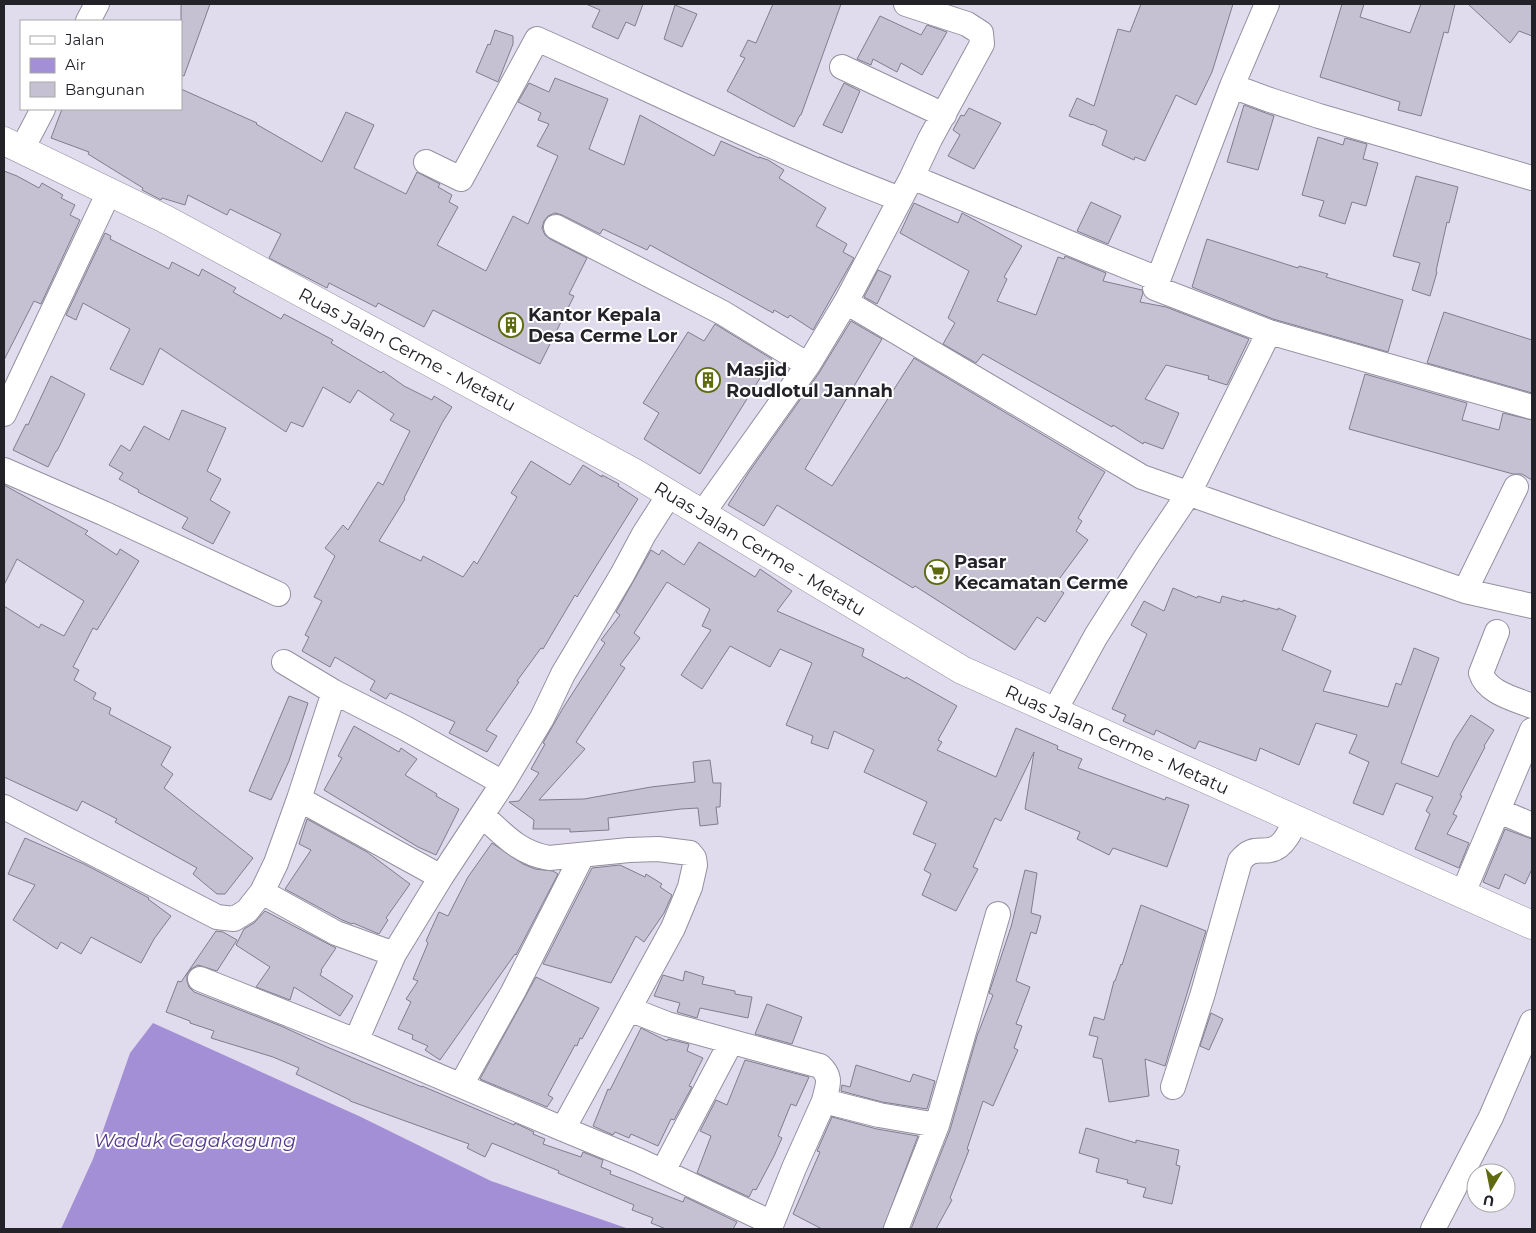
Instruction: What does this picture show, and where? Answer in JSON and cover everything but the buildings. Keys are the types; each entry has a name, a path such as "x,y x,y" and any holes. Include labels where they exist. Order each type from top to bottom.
{"main road":[{"name":"Ruas Jalan Cerme - Metatu","path":"13,145 174,224 632,472 962,670 1532,925"}],"street":[{"path":"89,20 97,4"},
{"path":"702,514 808,365 846,302 912,177 930,138 982,44 981,33 967,24 906,4"},
{"path":"1267,4 1232,86 1155,288 1269,332 1532,407"},
{"path":"426,162 461,179 537,39 741,133 842,177 900,199"},
{"path":"842,67 944,115"},
{"path":"1232,86 1311,113 1532,178"},
{"path":"13,145 42,110"},
{"path":"912,177 1158,278"},
{"path":"4,414 109,192"},
{"path":"556,226 723,313 808,365"},
{"path":"846,302 1142,477 1465,591 1532,606"},
{"path":"1054,712 1096,636 1189,493 1269,332"},
{"path":"4,470 103,513 278,594"},
{"path":"1465,591 1516,487"},
{"path":"356,1041 394,954 441,877 503,783 542,718 563,674 644,534 670,495"},
{"path":"1496,632 1481,673 1483,680 1495,690 1532,706"},
{"path":"284,662 334,692 405,728 503,783"},
{"path":"4,806 217,917 234,919 247,911 262,892 276,863 334,692"},
{"path":"1463,893 1532,730"},
{"path":"299,799 441,877"},
{"path":"1498,811 1532,825"},
{"path":"482,815 527,853 550,858 658,849 690,853 694,858 695,864 690,887 659,956 563,1129"},
{"path":"1173,1087 1203,994 1240,860 1246,853 1254,850 1268,851 1277,848 1284,842 1296,820"},
{"path":"461,1085 512,992 582,856"},
{"path":"262,892 336,933 394,954"},
{"path":"896,1229 937,1125 998,914"},
{"path":"200,979 356,1041 663,1171 778,1226 794,1168 824,1101 829,1077 826,1072 820,1066 793,1057 667,1024 629,1009"},
{"path":"1433,1229 1491,1117 1532,1022"},
{"path":"663,1171 731,1042"},
{"path":"824,1101 878,1115 937,1125"}],"water":[{"name":"Waduk Cagakagung","path":"153,1023 361,1117 491,1181 629,1229 61,1229 93,1159 130,1053"}],"place":[{"name":"Kantor Kepala Desa Cerme Lor","path":"511,325"},
{"name":"Masjid Roudlotul Jannah","path":"708,380"},
{"name":"Pasar Kecamatan Cerme","path":"937,572"}]}
